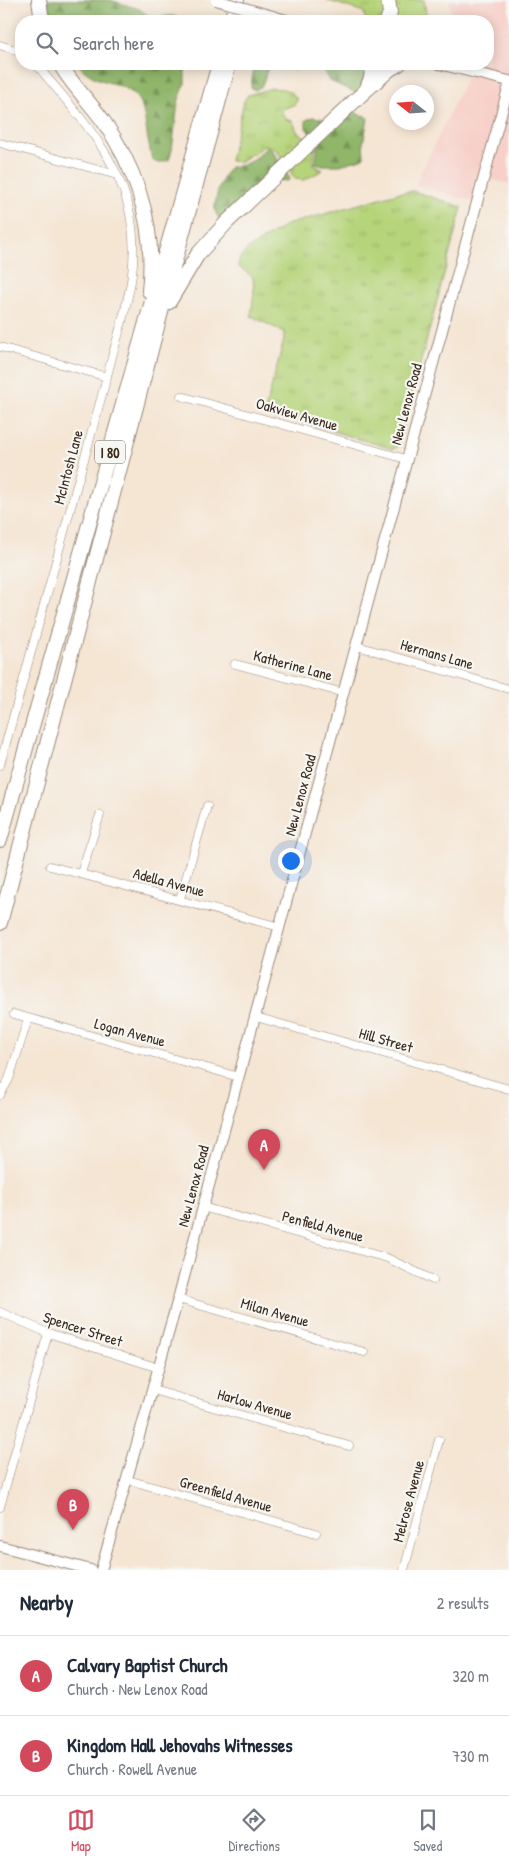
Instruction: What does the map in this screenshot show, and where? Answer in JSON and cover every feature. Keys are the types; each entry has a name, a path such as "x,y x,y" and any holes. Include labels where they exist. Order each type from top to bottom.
{"highway":[{"path":"38,0 41,15"},
{"path":"233,15 237,0"},
{"path":"243,15 247,0"},
{"path":"65,70 103,120 130,166 140,190 147,222 151,272 142,341"},
{"name":"I 80","path":"0,840 217,70"},
{"name":"I 80","path":"0,923 161,312 227,70"},
{"path":"365,91 372,70"},
{"path":"161,312 174,296 190,266 206,243 226,222 389,70"}],"street":[{"path":"216,0 269,15"},
{"path":"0,45 15,50"},
{"name":"McIntosh Lane","path":"0,765 130,291 134,262 133,234 128,204 117,175 105,151 41,70"},
{"path":"462,70 509,82"},
{"name":"New Lenox Road","path":"101,1570 128,1480 256,1017 509,85"},
{"path":"0,143 117,175"},
{"path":"0,347 107,377"},
{"name":"Oakview Avenue","path":"181,396 406,459"},
{"name":"Hermans Lane","path":"357,646 509,689"},
{"name":"Katherine Lane","path":"235,664 344,693"},
{"path":"180,899 207,806"},
{"path":"82,873 100,815"},
{"name":"Adella Avenue","path":"50,866 280,927"},
{"name":"Logan Avenue","path":"14,1014 239,1077"},
{"name":"Hill Street","path":"256,1017 509,1089"},
{"path":"0,1095 9,1079 28,1019"},
{"name":"Penfield Avenue","path":"202,1207 387,1258 433,1280"},
{"name":"Milan Avenue","path":"178,1299 364,1352"},
{"name":"Spencer Street","path":"0,1312 48,1333 159,1368"},
{"path":"0,1508 48,1333"},
{"name":"Harlow Avenue","path":"153,1390 349,1446"},
{"name":"Melrose Avenue","path":"404,1570 439,1440"},
{"name":"Greenfield Avenue","path":"128,1480 316,1533"},
{"path":"0,1546 91,1570"}],"shaded area":[{"path":"449,0 509,0 509,184 486,178 480,203 415,185 470,70 494,70 494,15 451,15"}],"green space":[{"path":"47,0 110,0 139,9 148,15 52,15"},
{"path":"326,0 424,0 426,15 364,15 364,12"},
{"path":"185,70 185,84 178,102 169,160 158,163 152,160 143,112 137,98 122,87 102,80 85,71"},
{"path":"253,70 267,70 262,86 255,90 251,88"},
{"path":"321,70 367,70 360,92 356,93 330,81 324,71"},
{"path":"272,88 287,90 295,96 297,100 295,104 283,109 282,113 286,119 293,121 297,132 312,141 315,146 313,165 323,170 304,180 295,179 276,149 266,145 239,162 230,161 244,101 248,95"},
{"path":"346,98 349,98 357,114 366,116 368,119 363,143 364,157 340,165 317,165 315,163 316,144 306,128 306,120 313,117 327,119 342,106"},
{"path":"266,147 272,150 290,179 287,181 270,179 219,220 215,204 227,171 230,167 250,162"},
{"path":"413,191 462,207 398,447 393,449 265,411 284,340 284,332 251,316 254,293 253,277 238,266 240,258 248,249 286,225 398,193"}],"place":[{"name":"Calvary Baptist Church","path":"264,1170"},
{"name":"Kingdom Hall Jehovahs Witnesses","path":"73,1530"}]}
